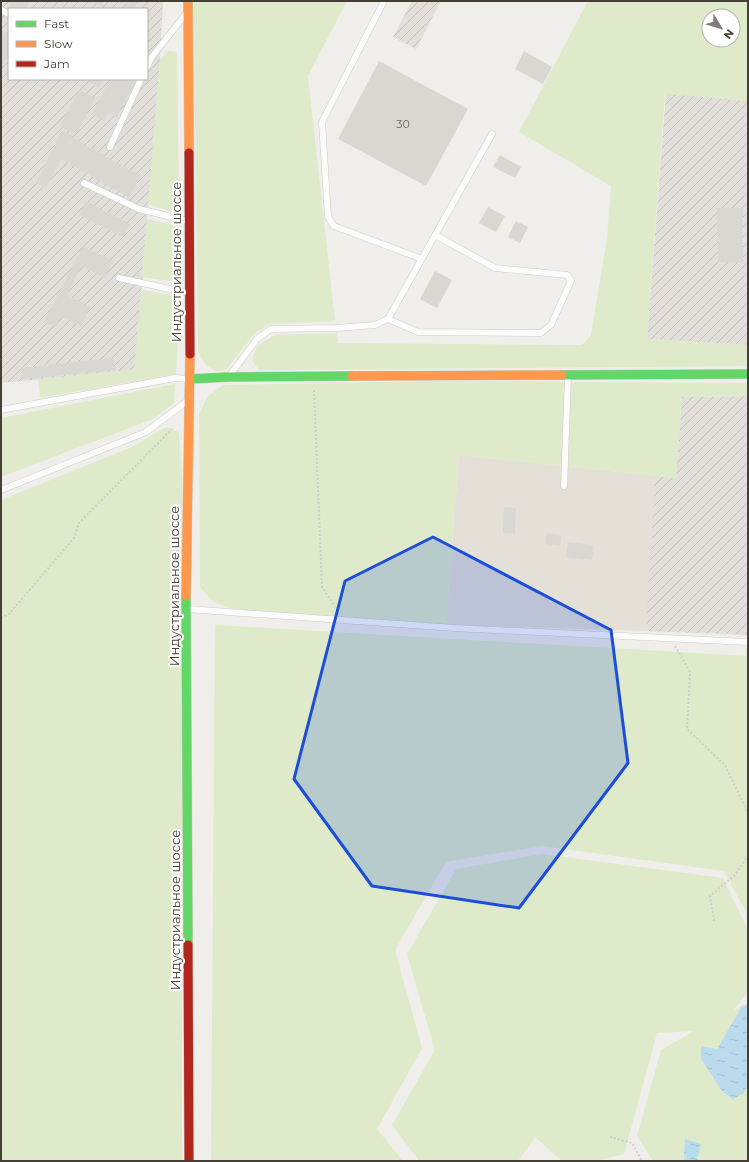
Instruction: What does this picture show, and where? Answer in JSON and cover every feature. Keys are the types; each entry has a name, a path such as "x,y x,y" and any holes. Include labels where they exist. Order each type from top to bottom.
{"main road":[{"name":"Индустриальное шоссе","path":"184,1 187,12"},
{"name":"Индустриальное шоссе","path":"188,1 190,379 186,609 189,1161"},
{"path":"190,379 314,376 748,374"}],"lane":[{"path":"384,1 322,122 328,217 334,226 422,260"},
{"path":"148,65 151,58 187,12"},
{"path":"110,148 141,80"},
{"path":"228,377 257,339 271,329 352,327 375,325 388,319 492,134"},
{"path":"84,183 139,209 188,221"},
{"path":"388,319 418,332 541,333 551,325 571,282 567,275 495,268 435,235"},
{"path":"119,278 189,293"},
{"path":"564,486 568,376"},
{"path":"1,410 175,378 190,379"},
{"path":"1,490 146,432 189,400"},
{"path":"186,609 454,628 748,642"}],"path":[{"path":"314,376 322,587 344,620"},
{"path":"1,618 9,614 74,538 79,523 172,429"},
{"path":"670,638 690,672 687,729 726,765 748,813"},
{"path":"714,921 710,896 734,876 748,856"},
{"path":"610,1137 632,1144 642,1161"}],"highlighted area":[{"path":"433,537 611,630 628,763 519,908 372,886 294,779 345,581"}],"shaded area":[{"path":"1,1 163,1 160,60 135,370 1,383"},
{"path":"412,1 441,1 416,49 393,37"},
{"path":"666,93 748,101 748,345 647,339"},
{"path":"748,396 748,635 646,631 655,476 676,478 682,397"},
{"path":"459,455 658,476 646,631 446,625"}],"green space":[{"path":"194,1 347,1 308,76 335,321 271,324 256,332 227,369 217,372 206,365 198,352"},
{"path":"588,1 748,1 748,101 665,94 647,339 748,345 748,366 259,370 252,360 257,346 275,335 337,333 338,343 582,345 591,335 607,239 611,186 519,132"},
{"path":"167,51 177,52 179,206 170,211 148,204 160,60"},
{"path":"147,219 174,225 179,233 179,273 170,281 142,277"},
{"path":"141,290 178,296 180,304 176,374 40,398 38,379 134,370"},
{"path":"435,381 748,383 748,396 682,397 676,478 459,455 446,625 233,609 212,601 200,587 199,415 207,397 223,385"},
{"path":"175,384 174,403 153,419 1,477 1,418"},
{"path":"166,427 179,432 182,474 182,1161 1,1161 1,500 132,447"},
{"path":"215,625 748,656 748,916 724,871 542,846 446,862 395,950 422,1048 377,1129 403,1161 211,1161"},
{"path":"542,854 723,878 748,930 748,992 733,1011 748,1002 748,1161 653,1161 637,1136 661,1050 694,1031 657,1033 624,1154 596,1161 562,1161 535,1137 518,1161 419,1161 392,1125 435,1050 407,954 456,869"}],"water":[{"path":"748,1005 748,1085 744,1093 733,1099 722,1091 701,1059 701,1046 717,1049 742,1006"},
{"path":"685,1139 701,1144 697,1161 684,1161"}],"building":[{"path":"12,1 30,1 26,8 9,8"},
{"path":"92,1 104,1 101,6"},
{"path":"124,1 138,1 135,7 136,8 124,8 126,3 132,5"},
{"path":"2,31 8,34 8,56 1,69"},
{"path":"524,51 552,67 543,84 515,69"},
{"path":"379,61 468,109 426,186 338,139"},
{"path":"88,80 102,80 99,87"},
{"path":"109,80 136,80 117,117 108,113 104,121 92,114"},
{"path":"79,90 95,98 76,134 60,126"},
{"path":"62,131 73,136 63,156 73,138 141,176 129,197 61,159 46,188 36,183"},
{"path":"500,155 521,167 515,178 493,167"},
{"path":"86,201 130,224 123,237 79,215"},
{"path":"488,207 505,216 496,232 479,223"},
{"path":"717,208 743,208 743,262 718,262"},
{"path":"516,221 528,227 520,243 508,237"},
{"path":"83,246 113,261 105,278 81,266 67,295 90,307 81,326 61,316 56,327 44,322"},
{"path":"435,271 452,280 437,308 420,299"},
{"path":"113,358 115,370 22,379 21,368"},
{"path":"504,507 516,508 515,534 503,533"},
{"path":"547,533 561,535 560,546 546,544"},
{"path":"568,542 594,545 592,560 566,557"}],"traffic: fast":[{"path":"562,375 748,374"},
{"path":"190,379 228,377 352,376"},
{"path":"186,596 188,945"}],"traffic: slow":[{"path":"188,1 189,153"},
{"path":"186,596 190,354"},
{"path":"352,376 562,375"}],"traffic: jam":[{"path":"189,153 190,354"},
{"path":"188,945 189,1161"}]}
